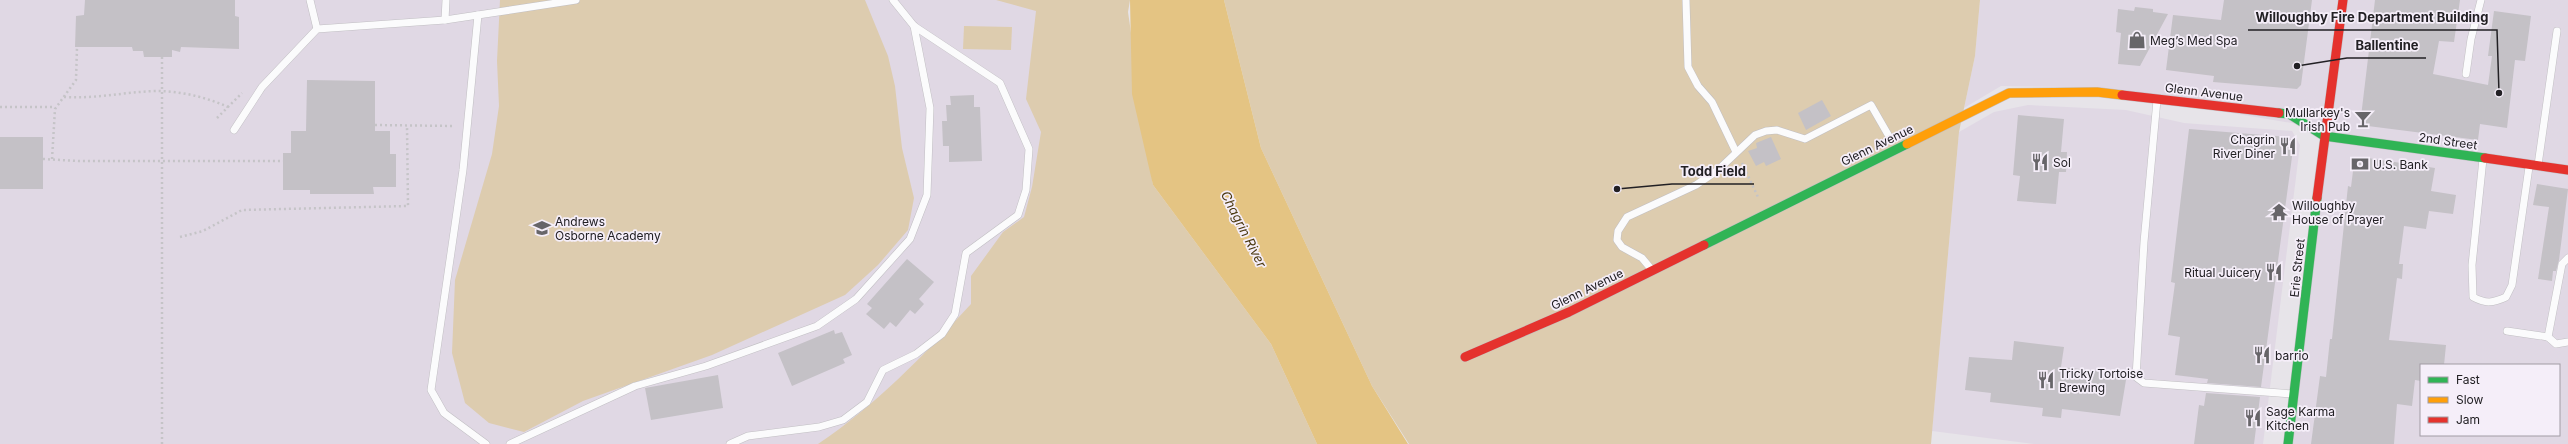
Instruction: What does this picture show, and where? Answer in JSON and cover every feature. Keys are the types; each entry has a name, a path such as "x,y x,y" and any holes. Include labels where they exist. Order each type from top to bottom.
{"street":[{"name":"Erie Street","path":"2288,444 2324,136 2343,0"},
{"name":"Glenn Avenue","path":"1465,357 1569,312 2009,93 2097,92 2289,114 2324,136"},
{"name":"2nd Street","path":"2324,136 2568,170"}],"lane":[{"path":"310,0 317,29"},
{"path":"445,20 446,0"},
{"path":"234,130 262,87 317,29 445,20 576,0"},
{"path":"730,444 748,436 819,427 843,420 867,402 883,370 916,354 942,334 955,314 966,253 1018,215 1026,190 1029,149 1000,83 914,26 893,0"},
{"path":"1686,0 1688,67 1698,86 1712,102 1736,152"},
{"path":"2466,74 2471,39 2481,0"},
{"path":"478,15 463,170 431,390 444,412 486,444"},
{"path":"510,444 635,386 706,366 817,326 856,299 910,239 927,195 930,108 914,26"},
{"path":"2484,158 2472,265 2473,297 2482,302 2493,303 2506,297 2512,285 2557,31"},
{"path":"2157,99 2144,242 2136,377 2144,383 2295,394"},
{"path":"1652,270 1642,258 1622,247 1617,240 1618,231 1627,218 1696,185 1718,170 1755,135 1766,131 1777,130 1805,139 1872,104 1890,138"},
{"path":"2548,338 2562,264 2568,258"},
{"path":"2507,331 2548,338 2556,344 2568,342"}],"path":[{"path":"52,159 56,107 76,80 77,47"},
{"path":"162,57 162,444"},
{"path":"64,97 99,98 163,92 209,99 228,107"},
{"path":"0,107 56,107"},
{"path":"375,125 467,126"},
{"path":"180,237 203,231 242,210 408,206 407,126"},
{"path":"1736,152 1767,213"},
{"path":"43,159 283,161"}],"shaded area":[{"name":"Andrews Osborne Academy","path":"0,0 1067,0 1101,444 0,444"},
{"path":"500,0 865,0 888,56 895,86 902,148 914,198 908,230 878,265 845,295 712,355 583,401 524,432 489,423 465,403 452,353 455,280 492,154 499,106 497,61"},
{"path":"996,0 1130,0 1128,12 1153,185 1271,344 1317,444 818,444 859,413 898,379 971,304 971,276 1003,232 1024,217 1032,187 1041,132 1026,99 1036,11"},
{"path":"1224,0 1980,0 1975,56 1959,132 1931,444 1409,444 1372,386 1261,148"},
{"path":"1980,0 2338,0 2321,128 2077,87 2001,86 1964,108 1975,56"},
{"path":"2347,0 2568,0 2568,166 2329,132"},
{"path":"964,26 1012,27 1011,50 963,49"},
{"path":"2028,105 2126,110 2184,123 2292,131 2300,145 2263,444 2034,444 1932,431 1959,132 1994,112"},
{"path":"2327,140 2568,173 2568,444 2291,444"}],"water":[{"name":"Chagrin River","path":"1130,0 1224,0 1261,148 1372,386 1408,444 1317,444 1271,344 1153,185 1132,94"}],"building":[{"path":"85,0 235,0 235,16 239,17 239,49 181,47 180,52 172,50 172,57 144,57 143,51 133,51 132,47 75,47 76,16 84,15"},
{"path":"2224,0 2312,0 2301,85 2297,89 2213,82 2214,76 2166,70 2173,15 2221,20"},
{"path":"2375,0 2460,0 2454,42 2439,41 2433,74 2488,85 2492,56 2488,56 2494,11 2531,16 2525,61 2515,60 2507,128 2480,124 2478,140 2360,125"},
{"name":"Meg’s Med Spa","path":"2135,7 2153,9 2153,12 2168,14 2140,66 2118,64 2121,33 2116,32 2118,9 2134,11"},
{"path":"307,80 375,81 375,131 390,131 390,154 396,154 396,187 373,187 374,194 310,194 310,190 283,190 283,153 291,153 291,131 306,131"},
{"path":"974,95 974,107 980,107 982,161 949,162 949,146 943,146 942,121 947,121 946,105 951,105 950,96"},
{"path":"1822,100 1831,116 1806,130 1798,113"},
{"name":"Sol","path":"2018,115 2064,119 2061,152 2067,152 2066,172 2059,172 2056,204 2017,201 2020,176 2013,175"},
{"path":"2189,129 2288,137 2294,142 2261,387 2207,383 2208,379 2175,375 2180,337 2168,335 2175,283 2171,282"},
{"path":"0,137 43,137 43,189 0,189"},
{"path":"1771,137 1781,159 1766,166 1764,162 1756,166 1748,151 1757,148 1756,143"},
{"path":"2361,157 2435,168 2431,191 2456,195 2453,214 2429,211 2426,229 2404,226 2399,264 2403,264 2402,279 2397,278 2389,340 2446,345 2444,364 2420,364 2420,381 2415,380 2412,406 2397,404 2394,444 2311,444 2320,376 2326,377 2330,339 2332,339 2348,186 2351,187 2354,163"},
{"path":"2537,184 2568,189 2559,260 2556,271 2553,271 2552,281 2538,279 2549,207 2533,205"},
{"path":"907,259 934,282 919,299 924,304 915,314 910,310 896,327 890,322 884,329 866,314 872,308 867,304"},
{"path":"834,330 835,334 842,332 852,355 843,359 845,363 792,386 778,353"},
{"path":"2014,341 2064,347 2061,367 2127,374 2120,416 2062,409 2061,418 2042,416 2043,408 1990,402 1991,393 1965,390 1969,357 2012,360"},
{"path":"718,375 723,408 651,420 645,388"},
{"path":"2206,393 2260,397 2254,444 2194,444 2199,405 2204,406"}],"traffic: fast":[{"path":"2279,113 2289,114 2324,136 2485,158"},
{"path":"1704,245 1907,144"},
{"path":"2288,444 2317,198"}],"traffic: slow":[{"path":"1907,144 2009,93 2097,92 2122,95"}],"traffic: jam":[{"path":"2317,198 2343,0"},
{"path":"2122,95 2279,113"},
{"path":"2485,158 2568,170"},
{"path":"1465,357 1569,312 1704,245"}],"place":[{"name":"Meg’s Med Spa","path":"2137,40"},
{"name":"Ballentine","path":"2297,66"},
{"name":"Willoughby Fire Department Building","path":"2499,93"},
{"name":"Mullarkey's Irish Pub","path":"2363,119"},
{"name":"Chagrin River Diner","path":"2288,146"},
{"name":"Sol","path":"2040,162"},
{"name":"U.S. Bank","path":"2360,164"},
{"name":"Todd Field","path":"1617,189"},
{"name":"Willoughby House of Prayer","path":"2279,212"},
{"name":"Andrews Osborne Academy","path":"542,228"},
{"name":"Ritual Juicery","path":"2274,272"},
{"name":"barrio","path":"2262,355"},
{"name":"Tricky Tortoise Brewing","path":"2046,380"},
{"name":"Sage Karma Kitchen","path":"2253,418"}]}
